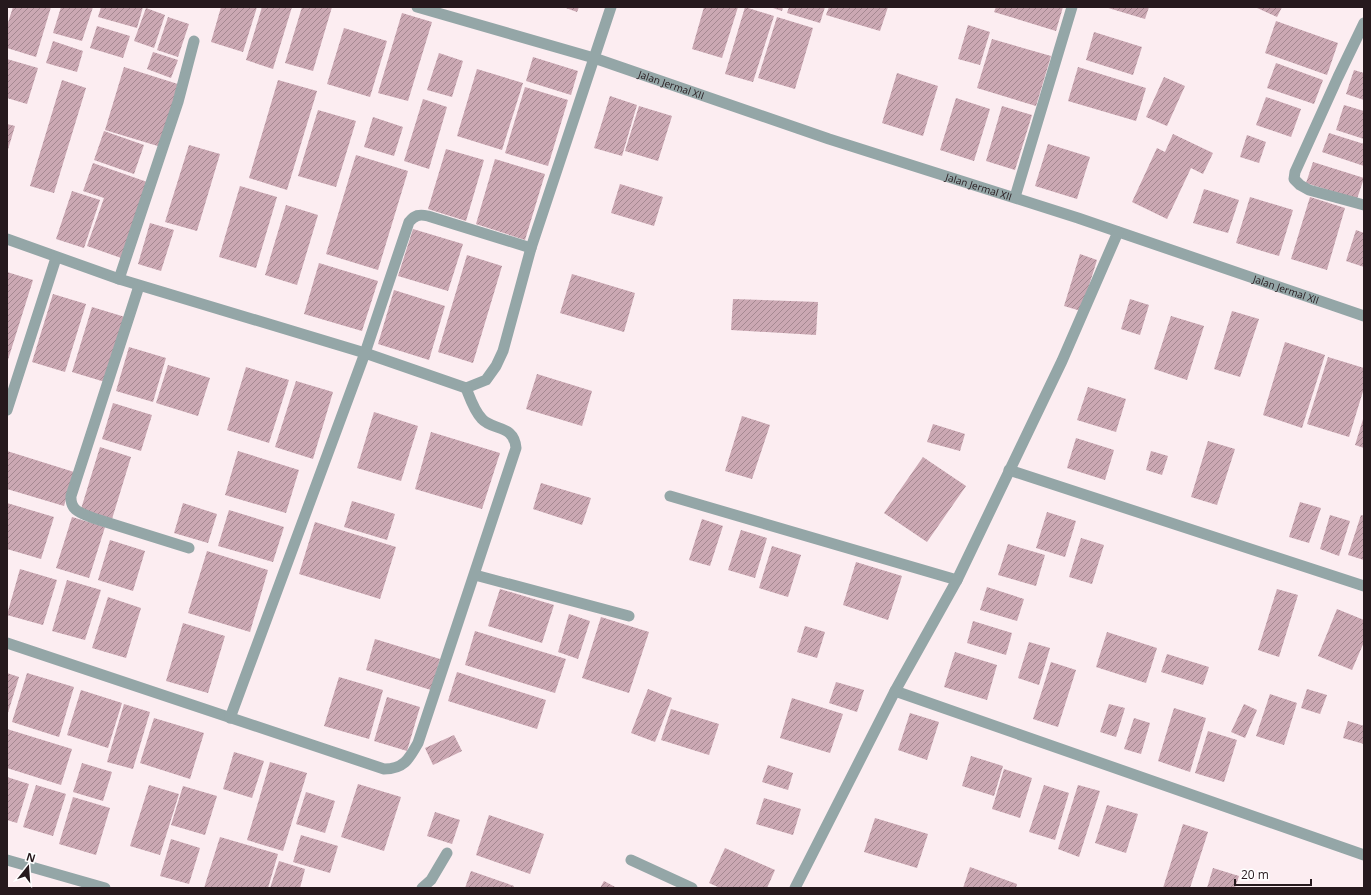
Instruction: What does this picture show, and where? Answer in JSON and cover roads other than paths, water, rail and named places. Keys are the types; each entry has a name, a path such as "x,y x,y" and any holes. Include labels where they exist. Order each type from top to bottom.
{"street":[{"name":"Jalan Jermal XII","path":"416,7 594,58 829,139 1078,218 1364,316"},
{"path":"7,239 56,258 139,286 365,353 466,388 486,380 496,366 502,351 530,248 611,7"},
{"path":"1014,197 1072,7"},
{"path":"1364,23 1295,172 1294,179 1300,186 1309,190 1364,206"},
{"path":"118,279 178,102 194,41"},
{"path":"230,718 365,353 409,222 415,216 420,214 530,248"},
{"path":"795,888 895,691 957,580 1062,361 1118,232"},
{"path":"7,410 56,258"},
{"path":"139,286 71,496 71,502 72,506 78,512 190,548"},
{"path":"7,643 384,769 392,769 402,766 410,757 418,743 516,448 516,442 508,432 484,422 480,418 466,388"},
{"path":"1009,470 1364,586"},
{"path":"670,496 957,580"},
{"path":"475,575 629,616"},
{"path":"895,691 1364,855"},
{"path":"422,888 431,880 447,853"},
{"path":"7,860 105,888"},
{"path":"631,860 692,888"}]}
